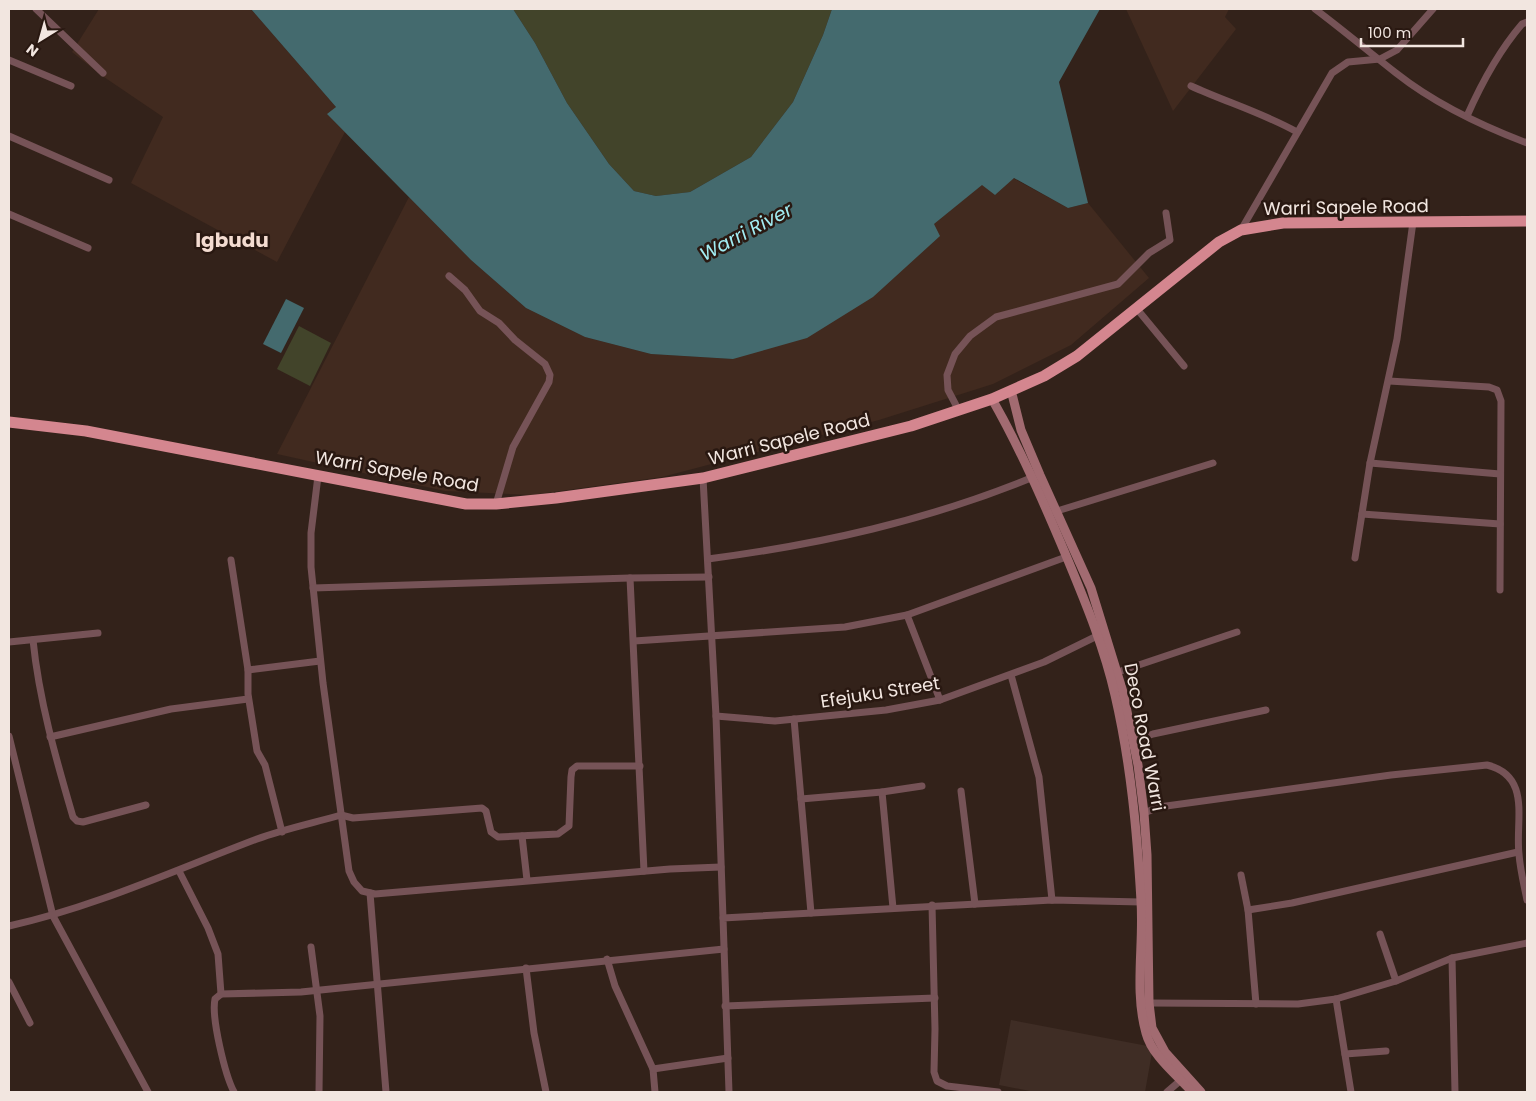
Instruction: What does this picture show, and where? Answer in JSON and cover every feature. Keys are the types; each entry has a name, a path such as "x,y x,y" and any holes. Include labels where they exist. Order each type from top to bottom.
{"highway":[{"name":"Warri Sapele Road","path":"9,422 86,431 466,504 496,504 631,489 702,478 911,426 992,399 1044,376 1077,356 1138,309 1219,242 1241,230 1259,226 1312,222 1527,221"}],"main road":[{"name":"Deco Road Warri","path":"1011,390 1021,430 1091,588 1133,741 1144,813 1147,855 1149,1003 1152,1028 1165,1052 1201,1092"},
{"name":"Deco Road Warri","path":"992,399 1031,478 1114,674 1136,814 1141,902 1140,997 1146,1034 1154,1050 1192,1092"}],"street":[{"path":"36,9 92,65 103,73"},
{"path":"1315,9 1403,78 1467,116 1527,143"},
{"path":"1241,230 1332,73 1348,62 1380,59 1397,50 1433,9"},
{"path":"1467,116 1482,82 1500,51 1522,24 1527,22"},
{"path":"9,60 71,86"},
{"path":"1191,86 1297,132"},
{"path":"9,136 109,180"},
{"path":"958,409 948,390 947,375 955,354 970,336 996,316 1118,284 1149,253 1170,240 1166,213"},
{"path":"9,214 88,248"},
{"path":"1356,558 1370,462 1388,382 1414,222"},
{"path":"449,276 465,290 480,311 499,322 515,340 545,364 550,375 549,382 513,447 496,504"},
{"path":"1138,309 1184,366"},
{"path":"1388,382 1488,387 1497,390 1501,401 1500,590"},
{"path":"1370,462 1500,474"},
{"path":"1057,511 1212,463"},
{"path":"318,476 311,533 313,588 320,661 349,870 362,891 370,893 411,893 527,880 720,867"},
{"path":"702,478 716,716 729,1092"},
{"path":"708,559 790,548 858,533 925,516 1031,478"},
{"path":"1362,514 1500,524"},
{"path":"634,641 845,627 907,615 1066,557"},
{"path":"231,560 248,670 248,699 257,751 264,765 282,832"},
{"path":"313,588 709,577"},
{"path":"630,578 644,871"},
{"path":"907,615 940,700"},
{"path":"1114,674 1237,632"},
{"path":"9,642 98,633"},
{"name":"Efejuku Street","path":"716,716 774,721 794,720 886,710 940,700 1011,675 1097,636"},
{"path":"33,640 50,737 73,817 77,821 83,822 146,805"},
{"path":"248,670 320,661"},
{"path":"1011,675 1029,734 1039,777 1052,900"},
{"path":"50,737 171,709 248,699"},
{"path":"1133,741 1153,734 1266,710"},
{"path":"794,720 812,913"},
{"path":"9,736 53,916 148,1092"},
{"path":"1144,813 1159,807 1479,764 1500,768 1506,773 1524,815 1518,852 1527,900"},
{"path":"9,926 53,916 179,871 259,838 341,815 353,818 482,808 486,810 491,832 498,837 558,834 569,826 572,770 577,766 640,766"},
{"path":"800,799 882,792 922,786"},
{"path":"961,791 975,904"},
{"path":"882,792 893,908"},
{"path":"522,836 527,880"},
{"path":"1248,910 1292,903 1518,852"},
{"path":"179,871 208,928 218,954 221,994"},
{"path":"1241,874 1248,910 1256,1004"},
{"path":"370,893 386,1092"},
{"path":"723,918 932,905 1052,900 1141,902"},
{"path":"932,905 935,998 934,1072 937,1080 946,1086 998,1092"},
{"path":"1380,934 1396,981"},
{"path":"1149,1003 1298,1004 1336,999 1396,981 1452,958 1527,943"},
{"path":"311,947 320,1016 319,1092"},
{"path":"234,1092 226,1078 214,1017 215,999 221,994 317,990 607,959 724,949"},
{"path":"1452,958 1455,1092"},
{"path":"607,959 615,986 653,1069 655,1092"},
{"path":"526,968 534,1033 546,1092"},
{"path":"9,982 30,1023"},
{"path":"726,1006 935,998"},
{"path":"1336,999 1351,1092"},
{"path":"1345,1054 1386,1051"},
{"path":"653,1069 728,1058"},
{"path":"1167,1092 1181,1080"}],"shaded area":[{"path":"99,9 251,9 336,107 328,115 345,132 277,262 131,183 163,117 101,75 72,52"},
{"path":"1126,9 1229,9 1225,17 1236,29 1173,111"},
{"path":"1013,178 1068,208 1088,203 1149,278 1071,345 993,384 879,420 662,477 531,495 445,491 277,454 409,197 471,260 526,308 585,337 651,354 733,359 934,224 982,184 995,195"},
{"path":"1011,1020 1153,1047 1145,1092 1035,1092 999,1085"}],"green space":[{"path":"513,9 832,9 823,35 793,102 751,157 690,192 656,196 634,191 609,164 567,103 535,43"},
{"path":"299,326 331,343 310,386 277,369"}],"water":[{"name":"Warri River","path":"251,9 513,9 535,43 567,103 609,164 634,191 656,196 690,192 751,157 793,102 823,35 832,9 1100,9 1059,82 1088,203 1068,208 1014,178 995,195 982,185 934,224 940,236 873,297 807,338 733,359 651,354 585,337 526,308 471,260 327,114 336,107"},
{"path":"286,299 304,308 281,353 263,344"}],"district":[{"name":"Igbudu","path":"232,240"}]}
